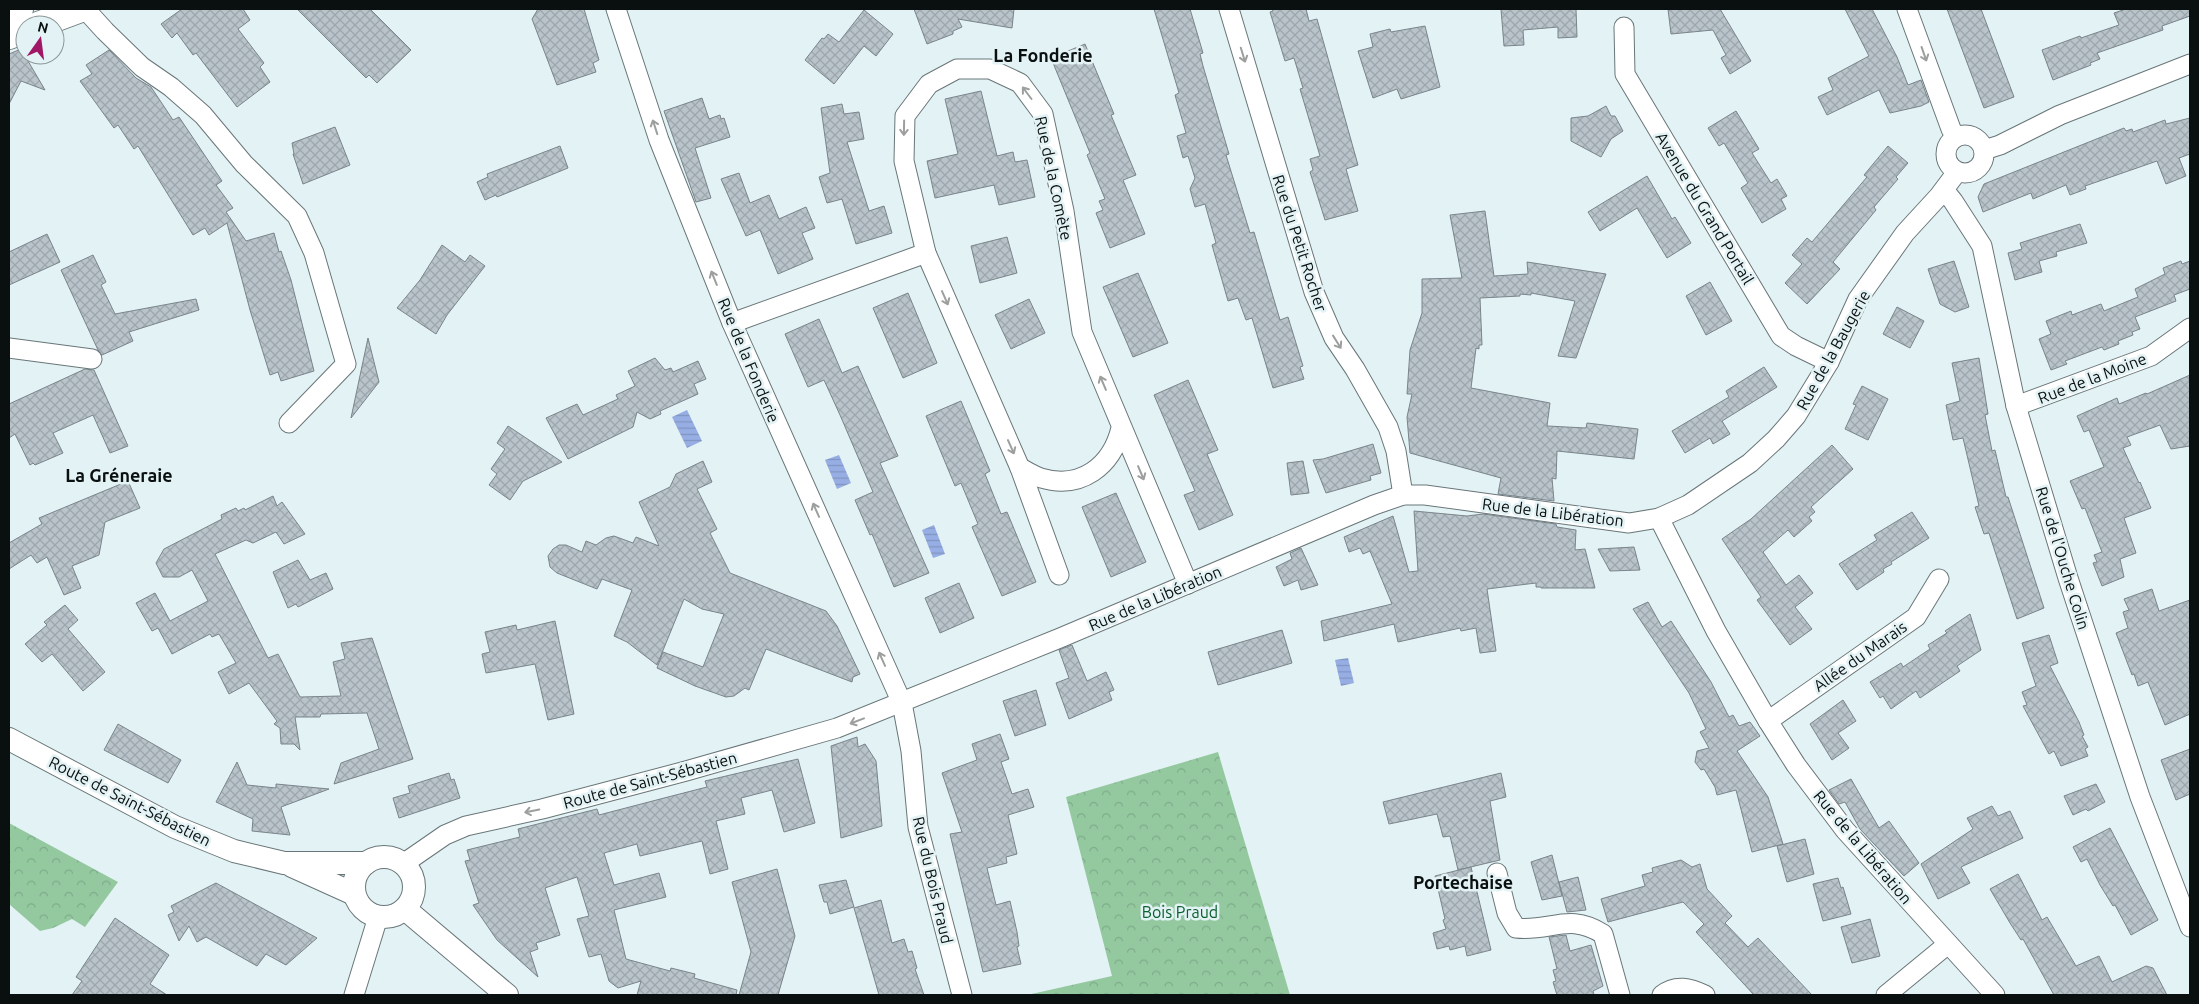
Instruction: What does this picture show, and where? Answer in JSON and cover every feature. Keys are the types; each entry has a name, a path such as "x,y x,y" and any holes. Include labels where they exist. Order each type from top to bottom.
{"main road":[{"path":"9,16 20,9"},
{"path":"65,15 81,9"}],"street":[{"path":"86,9 105,31 142,67 171,87 203,115 244,164 296,216 314,253 346,364 289,423"},
{"name":"Rue de la Fonderie","path":"616,9 662,148 732,323 902,703"},
{"name":"Rue du Petit Rocher","path":"1229,9 1314,292 1334,338 1355,369 1388,427 1396,451 1403,495"},
{"path":"1907,9 1951,129 1956,137"},
{"name":"Avenue du Grand Portail","path":"1624,27 1625,74 1781,336 1796,346 1829,362"},
{"path":"1984,150 2000,145 2060,115 2190,64"},
{"name":"Rue de la Comète","path":"1059,575 1020,468 926,253 904,161 904,116 929,84 957,69 990,69 1020,83 1043,114 1064,211 1082,332 1188,584"},
{"path":"1972,136 1982,144 1984,150 1983,162 1975,171 1963,174 1957,172 1948,164 1946,152 1950,142 1956,137 1972,136"},
{"name":"Rue de la Baugerie","path":"1659,518 1688,505 1728,480 1776,439 1796,416 1829,362 1858,300 1905,233 1944,190 1957,172"},
{"name":"Rue de l'Ouche Colin","path":"1944,190 1953,200 1982,246 2016,406 2068,578 2140,797 2190,928"},
{"path":"732,323 926,253"},
{"name":"Rue de la Moine","path":"2016,406 2151,356 2190,328"},
{"path":"9,348 92,360"},
{"path":"1020,468 1040,478 1054,481 1083,477 1104,464 1118,443 1121,428"},
{"name":"Rue de la Libération","path":"902,703 1374,505 1403,495 1432,496 1630,522 1659,518 1716,631 1768,720 1830,812 1995,995"},
{"name":"Allée du Marais","path":"1768,720 1916,617 1939,579"},
{"name":"Route de Saint-Sébastien","path":"403,864 445,835 466,826 542,809 777,746 837,728 902,703"},
{"name":"Rue du Bois Praud","path":"902,703 912,750 918,827 962,995"},
{"name":"Route de Saint-Sébastien","path":"9,739 132,806 203,840 249,855 284,863 354,894"},
{"path":"387,857 403,864 411,873 414,888 412,899 405,909 392,917 378,917 364,910 354,894 356,875 366,863 378,858 387,857"},
{"name":"Route de Saint-Sébastien","path":"284,863 366,863"},
{"path":"1497,873 1507,913 1516,928 1532,930 1569,922 1590,926 1603,934 1620,995"},
{"path":"405,909 507,995"},
{"path":"354,995 378,917"},
{"path":"1886,995 1948,944"},
{"path":"1662,995 1674,988 1690,988 1705,995"}],"green space":[{"name":"Bois Praud","path":"1218,752 1290,995 1027,995 1112,976 1066,797"},
{"path":"9,823 118,882 85,927 72,919 53,928 40,931 9,904"}],"water":[{"path":"687,410 702,441 687,448 672,417"},
{"path":"839,455 851,483 837,489 825,460"},
{"path":"934,525 945,554 933,558 922,530"},
{"path":"1348,658 1354,683 1341,686 1335,660"}],"building":[{"path":"182,9 243,9 250,20 238,29 264,63 260,67 270,82 237,107 196,53 193,55 177,33 172,38 161,24"},
{"path":"297,9 370,9 411,50 377,83 369,75 366,78"},
{"path":"538,9 584,9 599,60 593,63 596,72 557,85 532,19"},
{"path":"914,9 1014,9 1012,28 958,19 962,27 953,31 953,34 927,44"},
{"path":"1154,9 1190,9 1203,53 1200,54 1203,66 1229,154 1226,155 1250,233 1254,232 1280,320 1288,317 1303,366 1300,367 1304,379 1273,388 1252,318 1246,320 1238,298 1228,301 1212,245 1216,243 1205,204 1195,207 1190,189 1195,178 1188,156 1183,158 1177,136 1186,133 1175,95 1179,93"},
{"path":"1272,9 1306,9 1309,21 1317,19 1358,165 1346,169 1358,211 1325,220 1310,172 1313,170 1310,159 1320,156 1300,89 1303,88 1294,58 1285,61 1270,12 1273,11"},
{"path":"1501,9 1576,9 1577,37 1558,38 1558,27 1523,30 1524,45 1504,46"},
{"path":"1668,9 1720,9 1751,61 1730,74 1721,58 1726,55 1713,30 1671,34"},
{"path":"1845,9 1872,9 1897,57 1908,85 1921,80 1929,102 1921,106 1890,113 1879,90 1827,115 1818,97 1833,90 1828,78 1869,56"},
{"path":"1947,9 1981,9 2014,97 1984,108"},
{"path":"2126,9 2190,9 2190,16 2162,26 2163,30 2097,53 2100,59 2090,63 2091,65 2053,80 2042,50 2080,36 2081,38 2119,25 2114,13"},
{"path":"864,10 893,34 876,56 864,46 834,84 805,60 822,38 824,39 828,34 839,42"},
{"path":"1425,26 1440,87 1401,99 1397,89 1373,98 1358,51 1373,47 1370,34 1390,29 1391,32"},
{"path":"1085,44 1114,114 1111,115 1136,175 1123,180 1145,234 1110,248 1096,213 1103,210 1099,201 1105,199 1087,155 1090,153 1051,58"},
{"path":"109,50 136,78 151,87 173,120 179,117 222,181 216,185 233,208 226,212 246,241 274,233 279,252 281,251 291,280 314,371 281,381 278,372 270,375 250,310 227,223 209,235 205,228 193,235 138,146 134,149 118,125 114,128 80,81 92,74 86,65"},
{"path":"15,52 15,65 30,65 45,90 21,81 9,104 9,54"},
{"path":"981,91 997,156 1013,152 1015,162 1027,160 1035,197 999,205 994,185 935,198 927,161 958,154 945,99"},
{"path":"702,98 709,119 720,115 721,119 724,118 730,137 695,148 711,198 696,202 664,111"},
{"path":"842,104 844,114 859,112 864,139 847,142 869,211 884,206 892,233 856,244 842,199 827,203 819,177 830,173 821,108"},
{"path":"1606,106 1611,116 1615,116 1623,131 1611,139 1601,157 1571,141 1571,118 1588,116"},
{"path":"1736,111 1759,149 1752,153 1771,183 1777,179 1787,196 1781,199 1786,209 1762,223 1741,188 1748,183 1724,143 1719,146 1708,128"},
{"path":"2190,118 2190,154 2179,158 2186,176 2166,184 2157,161 2085,186 2086,189 2070,195 2066,185 2033,199 2031,193 1983,212 1978,197 1984,184 2124,128 2126,131 2132,129 2133,132 2165,120 2166,124"},
{"path":"335,127 350,165 303,184 293,154 292,143"},
{"path":"560,146 568,168 497,197 496,195 485,200 477,182 488,177 487,174"},
{"path":"1888,146 1908,163 1896,177 1898,179 1874,207 1876,210 1833,262 1840,269 1807,304 1785,283 1802,264 1792,255 1807,238 1812,242 1867,177 1864,175"},
{"path":"739,173 750,203 769,195 779,219 806,207 815,228 802,233 813,259 778,274 760,230 746,236 721,179"},
{"path":"1647,176 1672,219 1675,217 1691,243 1667,258 1637,208 1600,231 1588,212"},
{"path":"1485,211 1494,276 1528,274 1527,262 1606,274 1576,358 1558,356 1575,301 1531,293 1531,295 1520,294 1520,296 1480,298 1482,345 1479,345 1479,349 1476,348 1471,388 1550,403 1547,426 1586,428 1587,423 1638,429 1634,459 1557,451 1556,479 1552,478 1554,501 1498,494 1501,478 1410,453 1407,417 1412,394 1407,394 1410,350 1422,313 1422,279 1462,278 1450,215"},
{"path":"2080,224 2087,243 2056,252 2057,256 2039,261 2042,272 2015,280 2008,253 2022,249 2020,243"},
{"path":"47,234 60,262 9,285 9,252"},
{"path":"1007,237 1017,273 980,283 971,246"},
{"path":"442,245 465,262 470,255 485,266 447,315 436,334 397,308 420,280"},
{"path":"93,255 106,282 101,285 115,314 196,299 199,310 129,332 133,341 102,355 61,270"},
{"path":"1954,261 1969,307 1955,312 1940,304 1928,269"},
{"path":"2181,261 2182,264 2190,261 2190,289 2174,295 2176,301 2135,317 2140,329 2132,332 2133,335 2118,341 2119,344 2104,350 2102,347 2065,361 2067,364 2051,370 2039,339 2051,334 2046,321 2071,311 2072,315 2101,304 2104,311 2138,297 2135,289 2165,274 2163,268"},
{"path":"1138,273 1168,343 1133,357 1103,287"},
{"path":"1710,282 1732,321 1706,335 1686,296"},
{"path":"908,293 937,363 903,378 873,308"},
{"path":"1029,299 1045,333 1011,349 995,315"},
{"path":"1897,307 1924,321 1910,348 1883,334"},
{"path":"819,319 842,373 858,366 898,456 880,463 929,573 894,587 872,534 870,535 855,500 873,492 840,415 824,380 808,387 785,334"},
{"path":"368,338 379,382 351,418"},
{"path":"655,358 665,370 671,368 673,372 698,361 706,379 694,384 698,394 660,411 661,414 650,419 637,412 633,427 568,459 546,418 577,404 583,415 618,399 616,395 635,386 628,371"},
{"path":"1979,358 1988,414 1985,415 1992,451 1995,450 2006,497 2008,497 2044,608 2017,619 1989,533 1984,534 1975,507 1979,506 1963,438 1953,440 1946,405 1960,401 1952,363"},
{"path":"1764,367 1777,387 1722,421 1730,434 1713,444 1710,438 1685,453 1672,431 1729,397 1726,391"},
{"path":"85,369 94,370 128,446 110,453 93,415 53,433 63,453 35,465 33,463 30,465 15,434 9,438 9,404"},
{"path":"2190,375 2190,446 2171,449 2160,425 2127,437 2131,445 2123,448 2151,508 2124,518 2136,553 2120,559 2124,577 2102,586 2093,563 2097,562 2094,555 2102,552 2085,508 2082,509 2070,481 2104,467 2089,430 2084,432 2077,416 2117,398 2119,404"},
{"path":"1188,380 1218,450 1207,454 1233,515 1199,530 1184,495 1195,491 1154,395"},
{"path":"1862,386 1888,399 1868,440 1845,429 1856,405 1853,404"},
{"path":"961,401 990,471 985,474 1001,514 1007,512 1036,582 1002,596 972,527 978,524 961,483 955,486 926,416"},
{"path":"508,426 562,462 523,481 510,500 489,485 497,474 491,469 505,449 497,443"},
{"path":"1373,444 1381,473 1370,476 1371,480 1326,493 1313,460 1323,459"},
{"path":"1832,445 1853,469 1811,507 1815,512 1809,517 1812,521 1794,537 1788,530 1763,552 1786,585 1799,575 1813,593 1795,607 1812,629 1790,645 1757,600 1761,597 1722,539 1751,519"},
{"path":"703,461 712,482 697,489 717,529 710,533 730,573 826,611 837,626 860,674 853,677 852,682 766,649 749,690 745,688 734,696 726,697 695,686 657,668 663,652 703,667 724,614 702,609 684,599 657,665 627,642 614,636 632,590 602,579 597,589 557,573 550,567 548,556 559,545 566,545 582,552 586,541 596,545 606,538 614,536 633,543 636,537 659,546 639,502 670,487 676,474"},
{"path":"1303,461 1309,493 1291,495 1287,463"},
{"path":"128,481 140,508 105,522 99,555 72,566 81,588 64,595 47,557 37,563 31,555 9,569 9,543 42,524 39,518"},
{"path":"1116,493 1146,562 1111,577 1082,507"},
{"path":"273,496 277,506 282,502 305,534 284,544 276,532 253,543 246,540 215,554 268,658 278,654 300,697 341,696 333,662 345,659 341,643 372,638 413,759 334,784 341,763 379,749 367,713 321,714 320,717 295,717 300,750 294,744 281,744 280,728 274,724 277,721 249,683 229,694 218,672 236,663 219,634 212,637 210,634 172,654 158,628 152,631 136,603 155,593 170,621 208,601 192,570 179,577 163,577 156,563 164,549 222,519 221,515 236,508 238,511 244,508 245,510"},
{"path":"1414,511 1467,516 1483,514 1556,524 1557,527 1576,530 1575,550 1585,549 1595,588 1541,588 1536,587 1536,583 1487,589 1496,651 1480,653 1476,628 1461,631 1460,628 1398,642 1394,624 1324,641 1321,621 1392,604 1370,551 1363,554 1360,548 1349,552 1344,537 1393,516 1409,572 1418,571"},
{"path":"1912,512 1929,538 1891,562 1892,564 1883,569 1884,572 1857,590 1839,564 1877,540 1874,535"},
{"path":"1634,547 1640,570 1610,571 1598,549"},
{"path":"1301,548 1318,585 1301,590 1298,580 1284,586 1276,567 1292,559 1290,553"},
{"path":"298,560 310,580 326,573 333,589 298,607 296,604 288,608 273,572"},
{"path":"959,583 974,618 940,633 925,598"},
{"path":"2152,589 2159,611 2190,600 2190,714 2165,725 2148,682 2138,686 2134,674 2132,675 2116,633 2128,628 2123,612 2129,610 2124,599"},
{"path":"1648,602 1662,627 1671,621 1711,682 1729,717 1733,715 1739,726 1750,722 1760,736 1737,751 1768,797 1783,844 1752,852 1736,790 1717,795 1715,787 1704,769 1701,770 1695,762 1697,751 1709,748 1700,732 1706,729 1689,693 1633,609"},
{"path":"65,605 78,620 68,629 105,672 83,691 52,654 42,662 25,644 47,625 44,622"},
{"path":"1970,614 1981,650 1957,666 1960,671 1920,698 1916,691 1891,709 1883,696 1880,698 1870,682 1901,663 1903,667 1930,649 1928,645 1947,633 1945,631"},
{"path":"555,621 574,714 548,720 535,664 486,673 482,654 490,652 485,632 516,625 517,630"},
{"path":"1282,630 1292,663 1218,685 1208,652"},
{"path":"2049,635 2058,663 2050,666 2079,722 2084,735 2082,736 2088,747 2085,749 2088,756 2061,766 2054,751 2049,754 2023,706 2027,705 2022,692 2036,686 2022,643"},
{"path":"1072,645 1087,681 1106,672 1114,690 1109,692 1112,700 1069,719 1056,683 1069,678 1059,650"},
{"path":"1036,690 1046,725 1015,736 1003,701"},
{"path":"1843,700 1856,721 1838,733 1849,748 1832,760 1810,724"},
{"path":"118,724 181,760 168,783 104,750"},
{"path":"1000,734 1009,759 1001,762 1012,794 1028,789 1034,807 1008,815 1017,854 1006,857 1007,863 987,868 996,905 1010,901 1017,932 1019,946 1017,947 1021,964 983,972 950,834 962,832 942,773 977,760 972,744"},
{"path":"857,737 858,747 865,744 876,761 882,826 841,838 831,746"},
{"path":"2190,749 2190,794 2176,800 2161,760"},
{"path":"798,759 815,823 784,832 772,790 741,798 745,814 716,821 728,869 710,874 702,841 640,856 637,844 604,853 614,885 659,873 666,897 614,910 626,959 670,971 671,968 695,974 694,978 737,990 736,995 637,995 641,981 618,988 609,981 601,954 589,957 577,919 589,916 577,877 545,888 560,935 536,943 538,949 530,952 538,977 497,940 473,905 479,903 465,861 470,860 467,850 520,837 518,829 597,809 599,815 707,787 705,781"},
{"path":"237,762 247,785 276,788 276,784 329,789 281,807 290,835 252,831 253,819 216,802"},
{"path":"449,773 451,780 454,779 460,798 399,818 393,798 410,793 408,786"},
{"path":"1501,773 1506,797 1490,801 1500,860 1458,870 1450,836 1443,837 1437,814 1389,824 1383,802"},
{"path":"1851,779 1879,828 1889,821 1919,863 1904,876 1860,829 1845,802 1839,804 1829,790"},
{"path":"2096,784 2105,802 2088,811 2086,809 2073,815 2064,796"},
{"path":"1992,806 1998,816 2010,811 2023,838 1961,867 1970,883 1938,899 1921,864 1973,829 1967,818"},
{"path":"2110,828 2158,920 2131,935 2115,905 2113,906 2100,885 2087,859 2081,862 2073,847"},
{"path":"1805,839 1814,874 1787,882 1777,846"},
{"path":"1552,855 1562,896 1542,900 1531,862"},
{"path":"1681,860 1692,867 1700,864 1707,889 1732,916 1725,923 1748,947 1758,938 1812,995 1754,995 1696,932 1704,924 1683,902 1608,922 1601,899 1645,886 1642,875 1653,872 1652,868"},
{"path":"1471,867 1491,950 1467,956 1465,946 1450,950 1449,946 1437,949 1433,933 1446,929 1435,876"},
{"path":"777,869 795,936 778,995 739,995 751,952 732,882"},
{"path":"2018,874 2042,920 2047,917 2076,966 2099,956 2112,982 2146,966 2153,968 2167,995 2054,995 2023,939 2021,940 1990,889"},
{"path":"1578,877 1586,910 1567,912 1559,882"},
{"path":"1838,878 1841,888 1843,887 1851,914 1823,921 1813,884"},
{"path":"846,880 854,907 830,914 819,885"},
{"path":"216,883 317,938 286,965 266,954 257,966 206,937 197,942 189,926 179,941 168,915 174,912 171,906"},
{"path":"881,900 892,943 904,939 908,952 912,951 917,968 915,969 924,995 879,995 854,908"},
{"path":"115,918 169,955 150,984 167,995 72,995 82,981 76,977"},
{"path":"1870,919 1880,956 1852,963 1841,927"},
{"path":"1566,935 1570,951 1591,945 1603,986 1593,991 1594,995 1557,995 1553,982 1556,981 1553,970 1557,969 1549,937"}],"district":[{"name":"La Fonderie","path":"1043,55"},
{"name":"La Gréneraie","path":"119,475"},
{"name":"Portechaise","path":"1463,882"}]}
